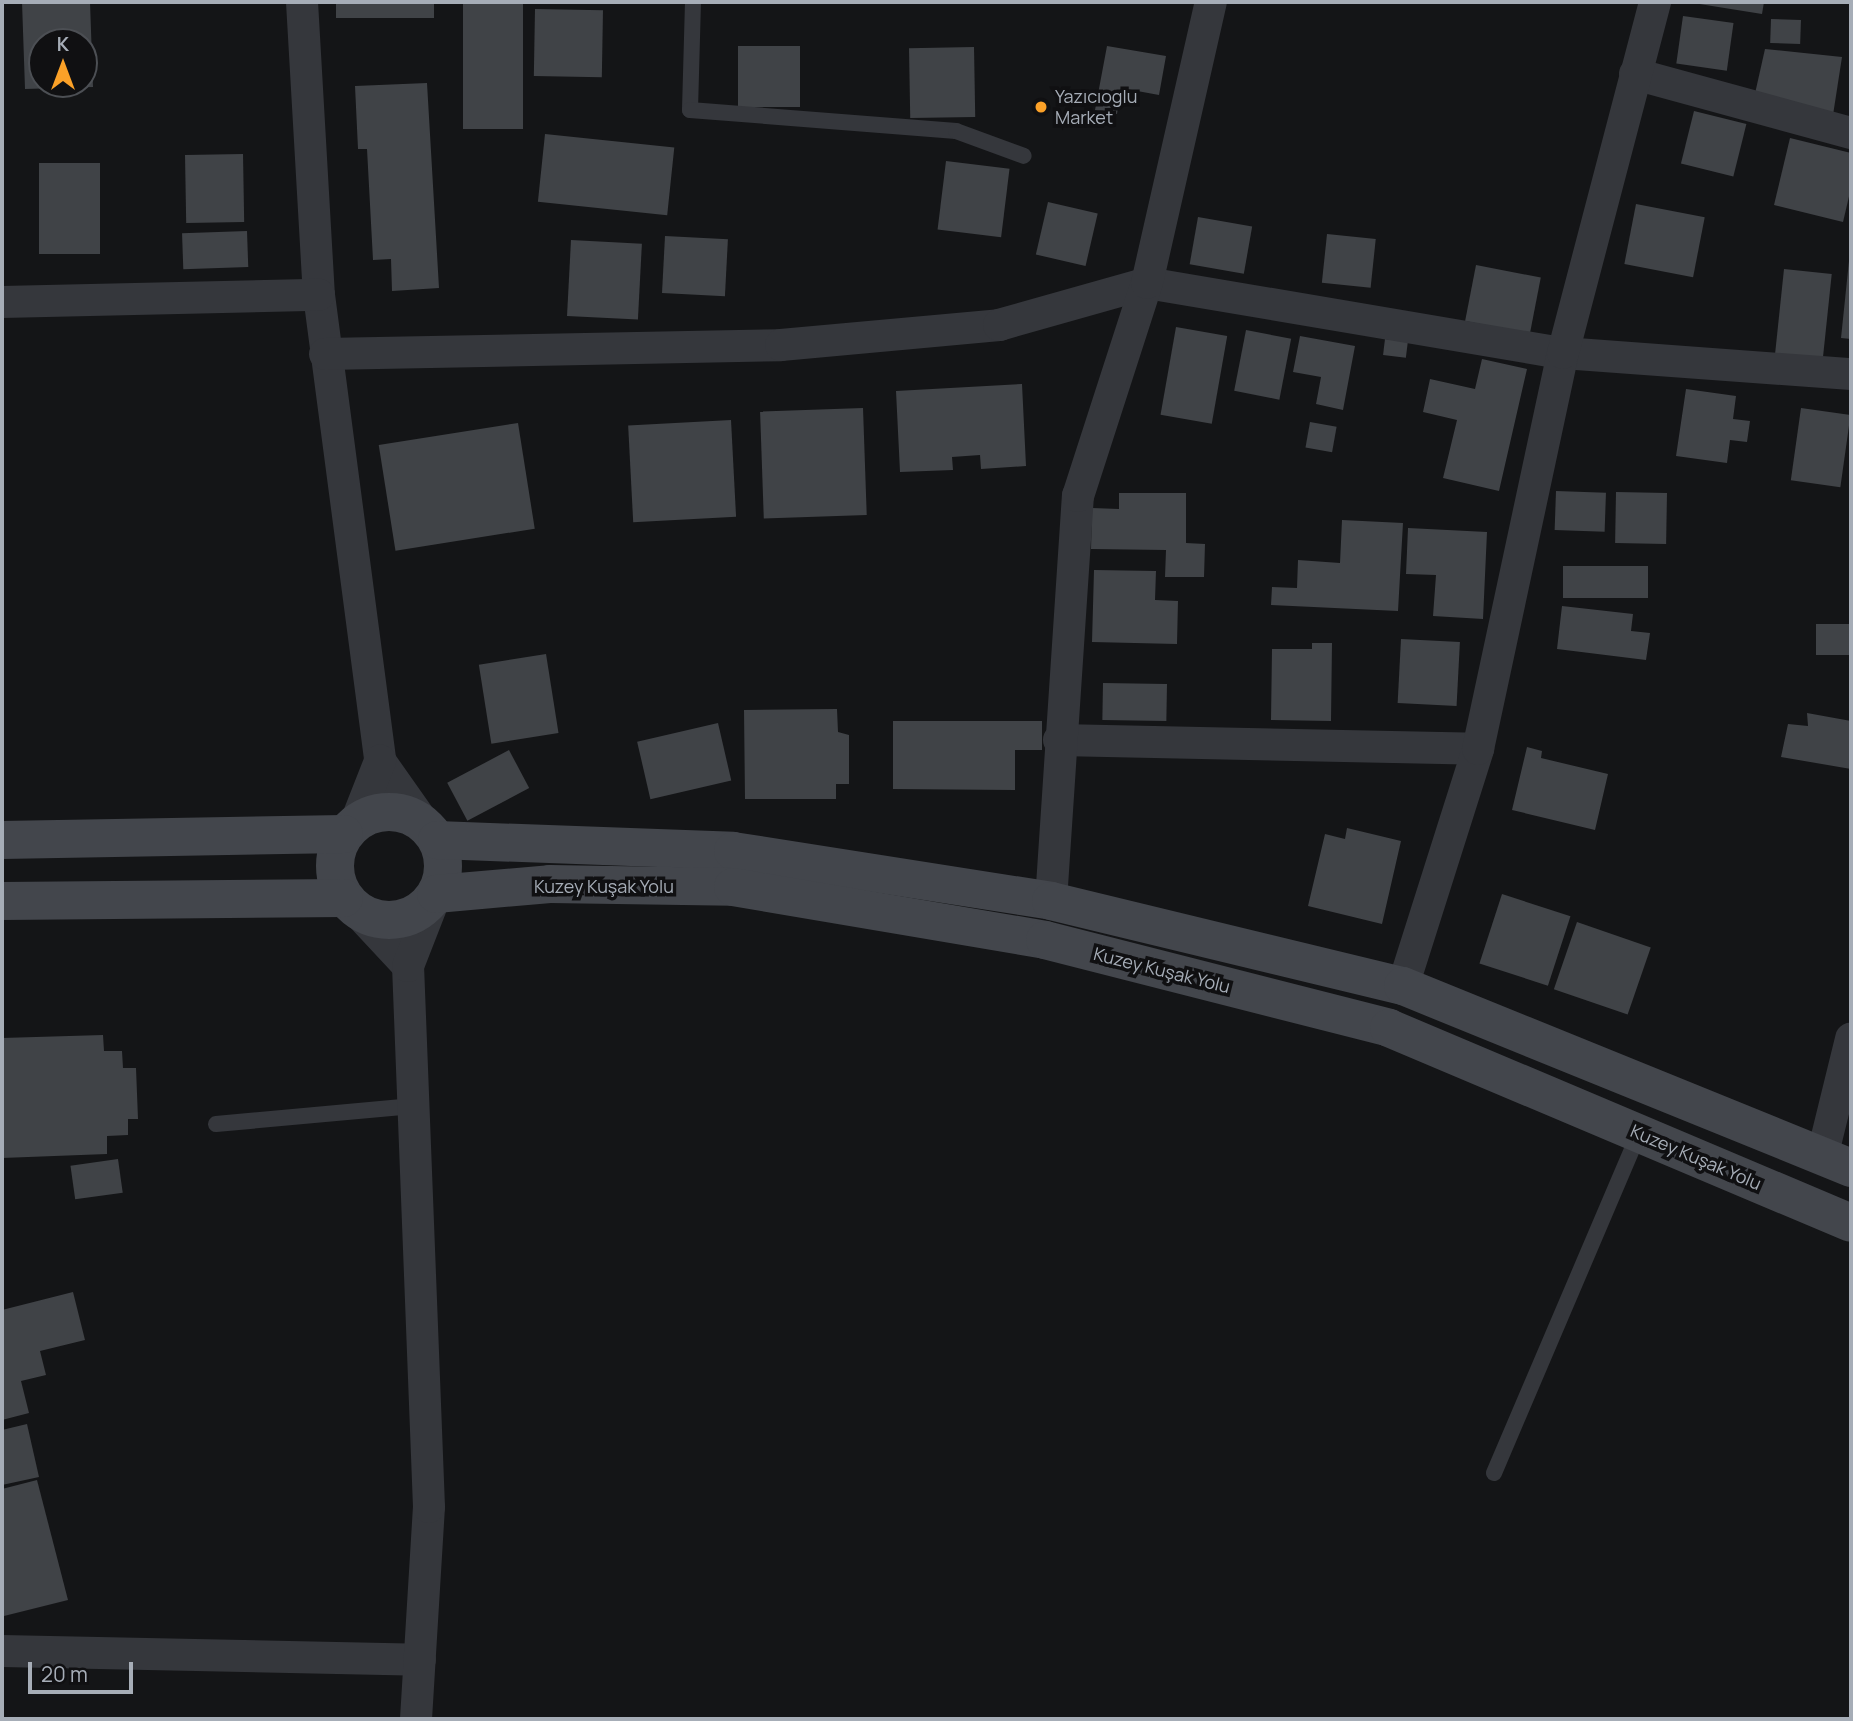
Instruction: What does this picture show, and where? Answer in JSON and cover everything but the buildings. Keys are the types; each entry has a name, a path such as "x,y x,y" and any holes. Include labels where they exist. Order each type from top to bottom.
{"main road":[{"path":"2,840 350,828 390,812 431,832 733,851 1051,901 1403,986 1837,1163"},
{"path":"350,828 334,866 350,904"},
{"path":"2,901 350,904 371,918 407,918 436,894 443,877 431,832"},
{"name":"Kuzey Kuşak Yolu","path":"436,894 550,884 733,887 1045,940 1389,1028 1851,1223"}],"street":[{"path":"302,2 326,354 380,761 431,832"},
{"path":"1051,901 1059,740 1077,496 1147,283 1211,2"},
{"path":"1403,986 1478,749 1563,353 1655,2"},
{"path":"1635,74 1851,133"},
{"path":"326,354 781,345 999,325 1147,283 1563,353 1851,374"},
{"path":"2,302 320,295"},
{"path":"1059,740 1478,749"},
{"path":"350,828 380,761"},
{"path":"408,966 437,925 484,890"},
{"path":"416,1719 429,1507 408,966 436,894"},
{"path":"350,904 408,966"},
{"path":"1837,1163 1851,1039"},
{"path":"2,1651 420,1660"}],"lane":[{"path":"693,2 690,110 956,131 1024,156"},
{"path":"216,1124 413,1106"},
{"path":"1494,1473 1639,1133"}],"place":[{"name":"Yazıcıoglu Market","path":"1041,107"}]}
